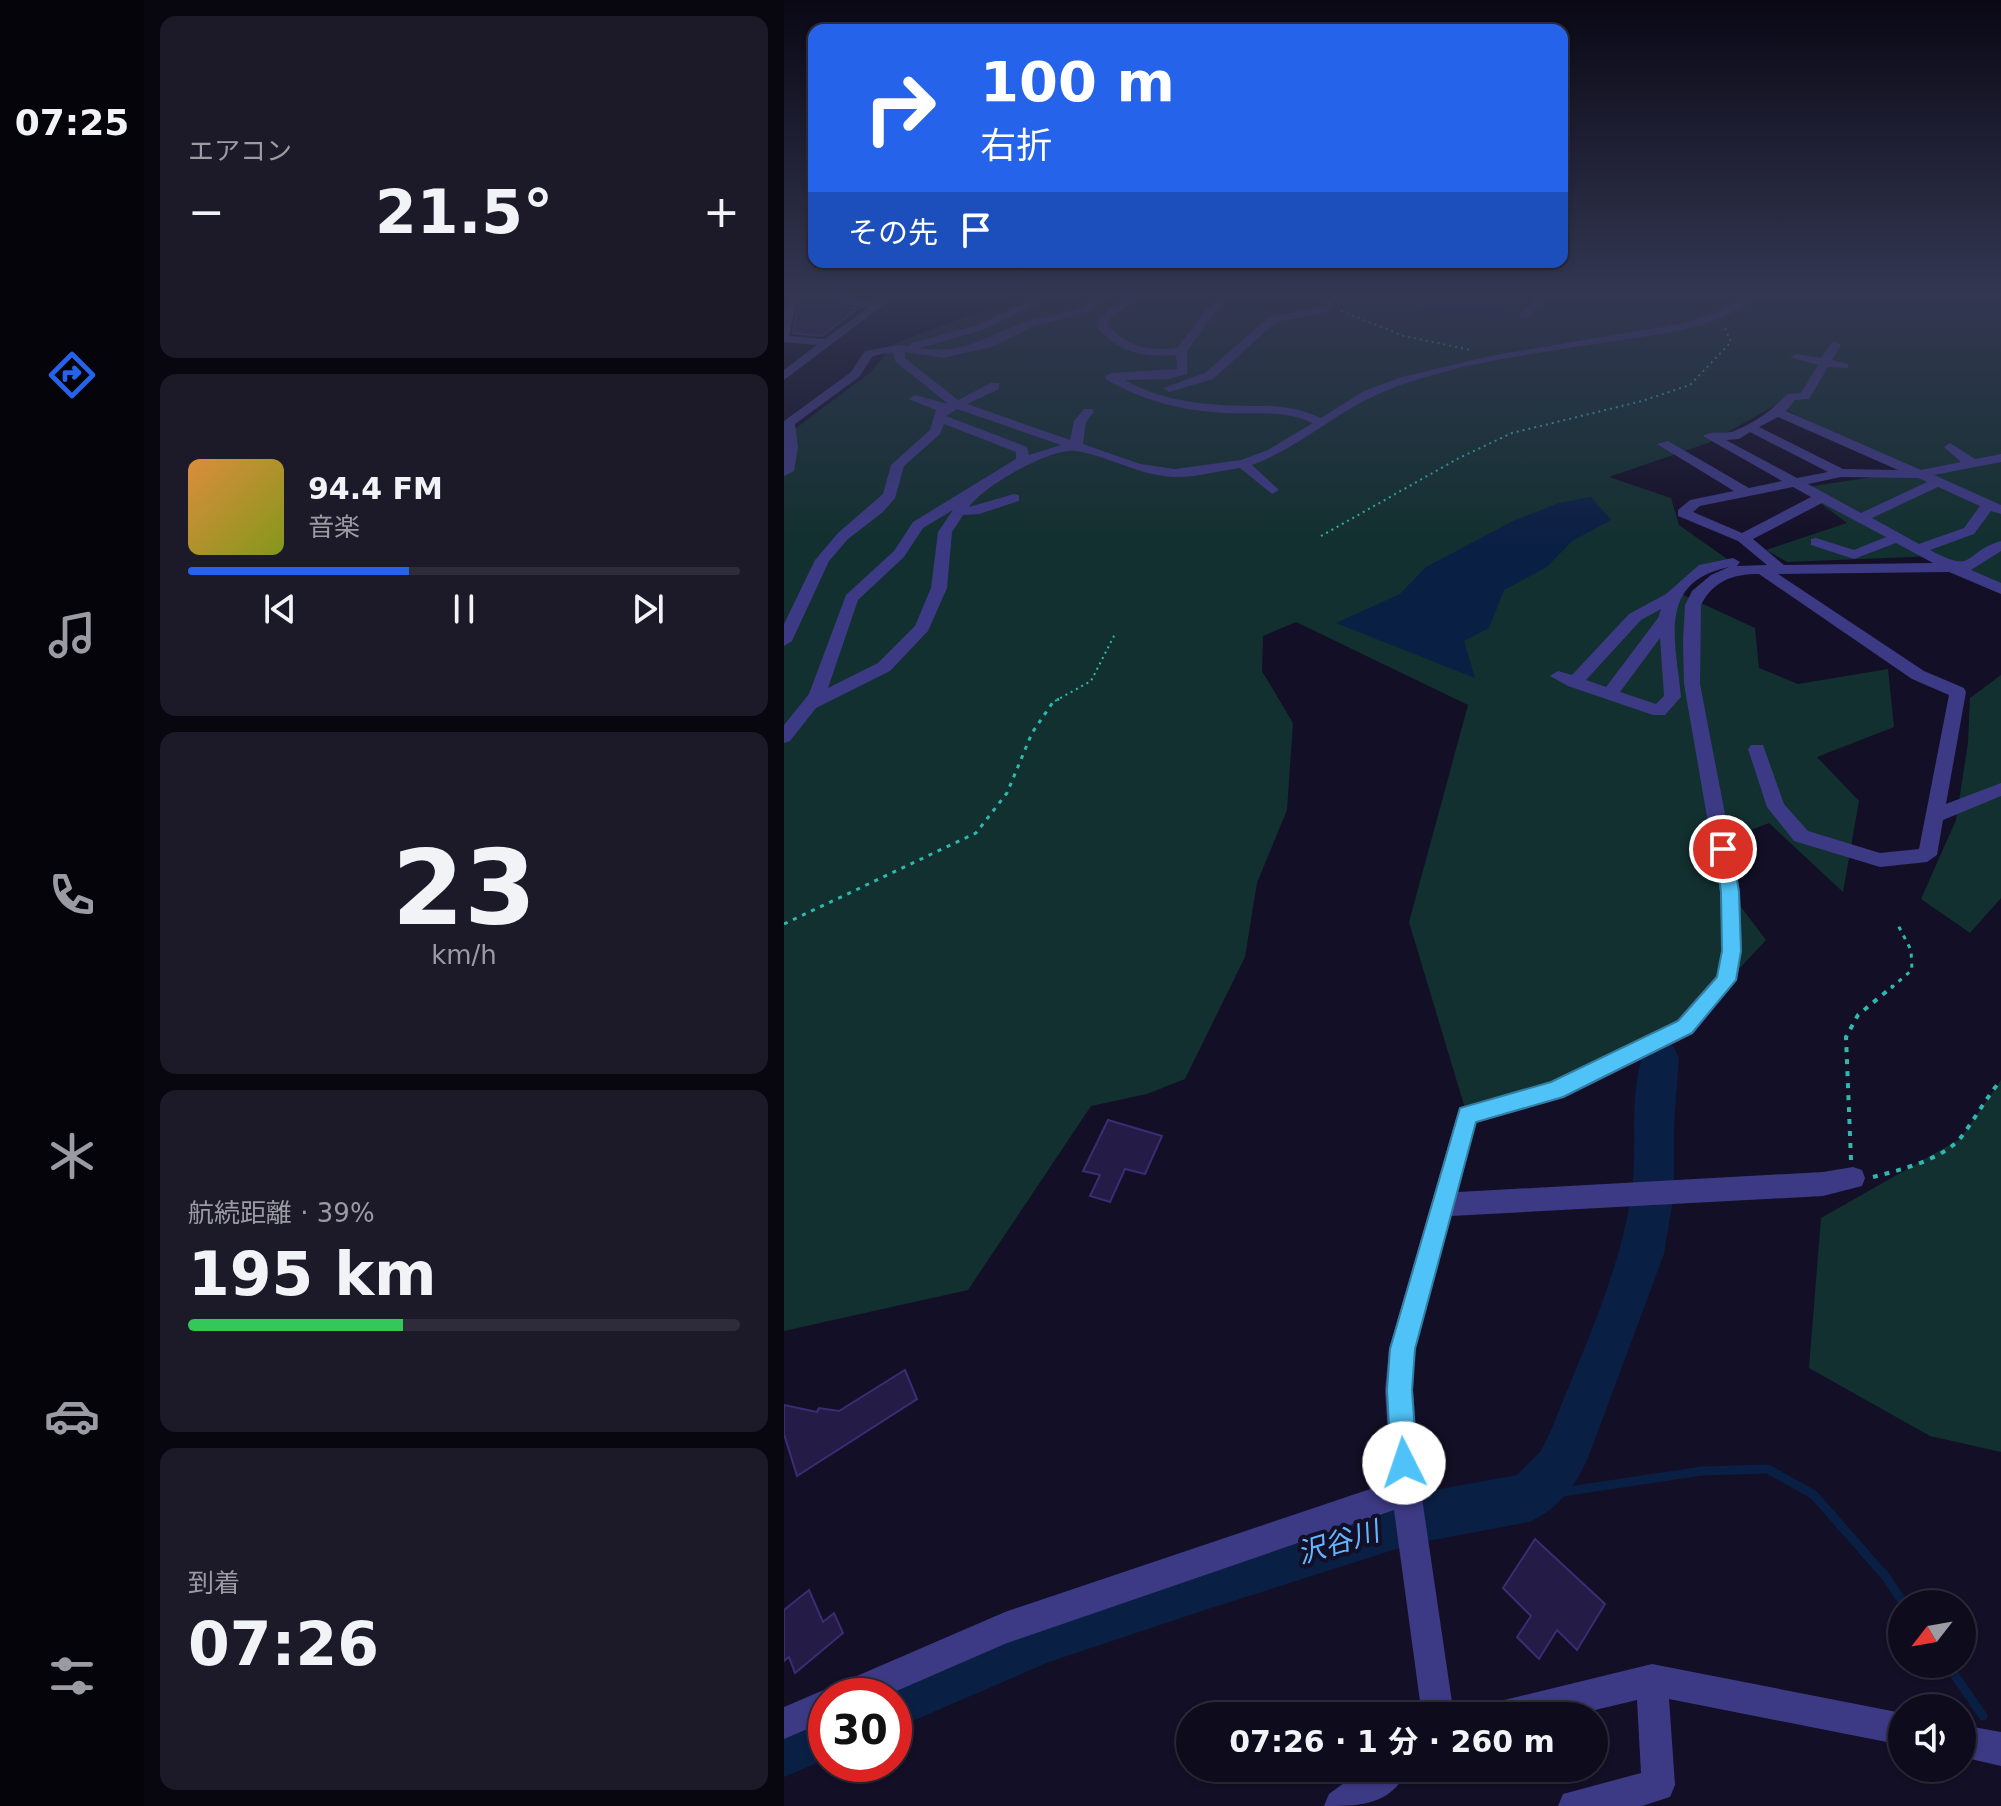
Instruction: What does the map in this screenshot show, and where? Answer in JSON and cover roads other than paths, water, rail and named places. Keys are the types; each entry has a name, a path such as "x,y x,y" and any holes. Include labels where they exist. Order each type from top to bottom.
{"street":[{"path":"784,415 832,377"},
{"path":"784,472 787,471 792,447 789,423 851,377"},
{"path":"914,377 945,416 1015,421 1138,468 1175,473 1243,464 1273,453 1381,388 1418,377"},
{"path":"1112,377 1142,395 1222,409 1294,410 1323,423"},
{"path":"1142,395 1205,377"},
{"path":"1817,377 1805,396 1791,397 1778,412 1734,436 1709,436 1951,567 2001,589"},
{"path":"1122,383 1147,382 1172,387"},
{"path":"784,641 822,560 843,536 878,509 890,495 898,465 945,416 995,386"},
{"path":"915,399 1022,455 1053,454 1076,445"},
{"path":"1076,445 1080,421 1088,412"},
{"path":"1778,412 1826,434 1862,444 1936,483 1995,508 1969,531 1918,549"},
{"path":"1749,427 1841,473"},
{"path":"1759,463 1826,434"},
{"path":"1663,444 1748,493"},
{"path":"1950,447 1971,463"},
{"path":"1903,450 1915,470"},
{"path":"784,737 817,695 839,640 851,598 899,554 918,525 1022,455"},
{"path":"1757,749 1776,807 1801,836 1880,860 1927,855 1958,692 1918,675 1768,565 1743,538 1683,513 1695,503 1841,473 1915,470 2001,458"},
{"path":"1243,464 1272,490"},
{"path":"1861,518 1936,483"},
{"path":"810,704 884,667 922,628 939,588 945,532 974,489"},
{"path":"1743,538 1822,497"},
{"path":"960,511 974,511 1014,498"},
{"path":"1969,531 1999,546"},
{"path":"1816,542 1854,555 1897,538"},
{"path":"1574,682 1614,643 1635,617 1671,597 1704,568 1768,565 1966,567 1999,546"},
{"path":"1436,1702 1406,1491 1399,1390 1402,1349 1467,1115 1556,1091 1685,1027 1726,980 1732,951 1730,892 1692,684 1693,605 1700,591 1716,578 1735,570 1768,565"},
{"path":"1926,580 1951,567"},
{"path":"1558,676 1659,711 1673,697 1666,619 1671,597"},
{"path":"1609,694 1666,619"},
{"path":"1638,658 1669,671"},
{"path":"1937,815 2001,789"},
{"path":"1442,1205 1823,1184 1853,1178"},
{"path":"889,1678 1005,1628 1406,1491"},
{"path":"1562,1702 1652,1680 1888,1726"},
{"path":"1575,1806 1658,1785 1652,1680"},
{"path":"784,1723 808,1713"},
{"path":"1976,1744 2001,1749"},
{"path":"1341,1806 1373,1782"}],"water":[{"path":"1591,497 1611,520 1572,541 1547,567 1504,590 1489,628 1464,641 1475,678 1336,623 1400,594 1426,567 1513,521 1559,503"}],"waterway":[{"name":"沢谷川","path":"912,1694 1045,1637 1205,1584 1412,1519 1529,1497 1558,1468 1571,1441 1642,1254 1653,1193 1654,1125 1660,1058"},
{"path":"1529,1497 1702,1471 1768,1469 1814,1495 1895,1590"},
{"path":"1957,1678 1983,1716"},
{"name":"沢谷川","path":"784,1749 808,1739"}]}
